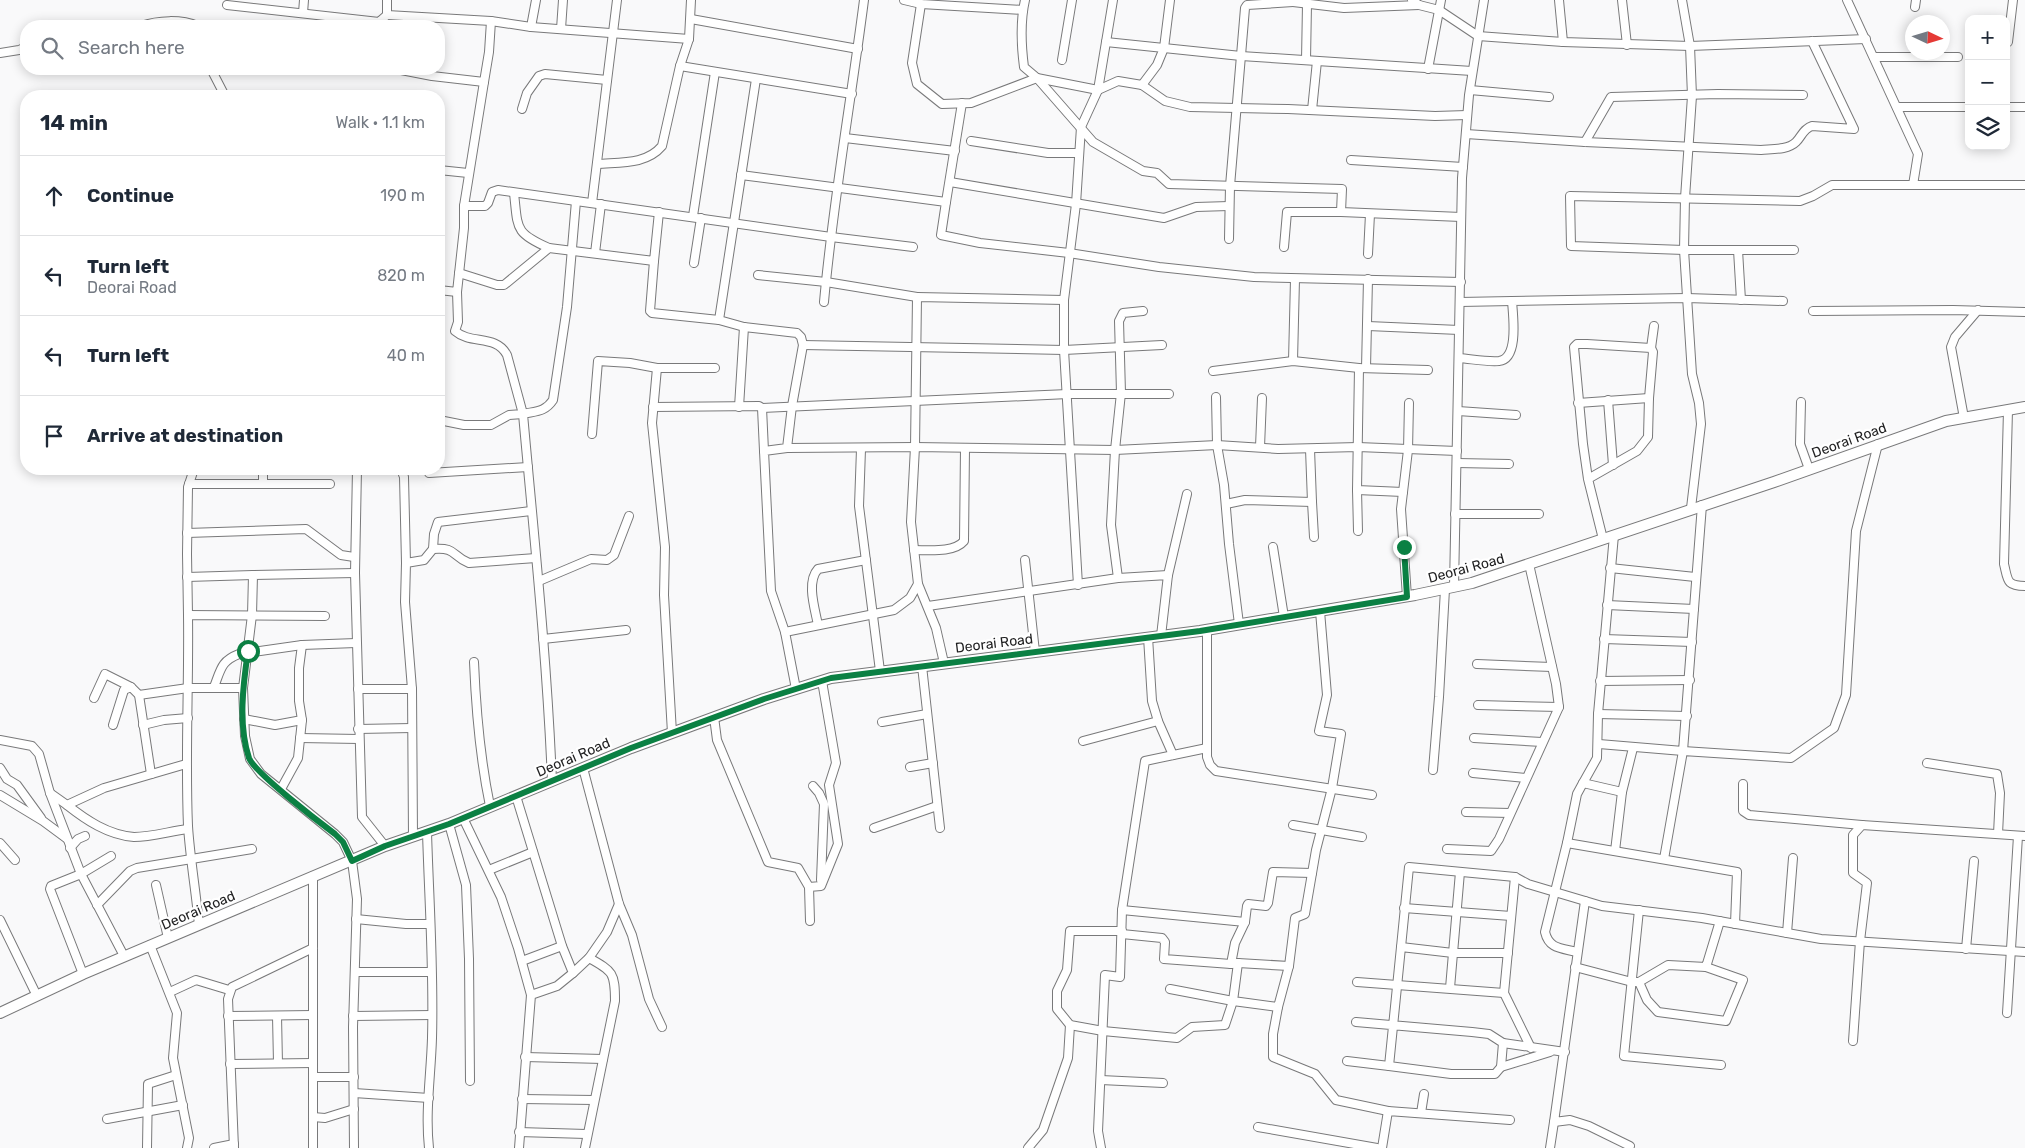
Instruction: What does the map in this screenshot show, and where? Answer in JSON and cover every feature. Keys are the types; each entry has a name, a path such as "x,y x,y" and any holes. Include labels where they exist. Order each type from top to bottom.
{"street":[{"path":"303,13 304,0"},
{"path":"387,0 387,15"},
{"path":"531,27 536,0"},
{"path":"561,29 563,0"},
{"path":"592,203 617,0"},
{"path":"597,164 644,160 656,153 662,146 680,66 689,39 691,0"},
{"path":"824,302 836,188 852,94 864,0"},
{"path":"904,0 921,4 1023,10"},
{"path":"1025,0 1020,44 1024,67 1037,78 1082,127 1093,142 1143,171 1157,173 1169,184 1342,189 1341,212"},
{"path":"1062,60 1072,0"},
{"path":"1078,585 1064,350 1064,300 1076,204 1082,127 1098,90 1113,0"},
{"path":"1142,85 1158,65 1164,48 1170,0"},
{"path":"1412,0 1419,5"},
{"path":"1428,69 1441,0"},
{"path":"1433,770 1455,514 1463,167 1472,71 1484,0"},
{"path":"1559,0 1563,42"},
{"path":"1622,0 1627,45"},
{"path":"1682,0 1690,46 1692,96 1684,198 1684,250 1692,374 1699,403 1701,424 1691,508"},
{"path":"1847,0 1918,154 1912,185"},
{"path":"2010,25 2013,0"},
{"path":"1229,239 1230,186 1238,108 1244,13 1247,5 1293,1 1344,8 1419,5 1439,10 1478,36 1563,42 1690,46 1866,39"},
{"path":"921,4 912,63 917,84 942,104 971,103 1037,78 1098,90 1118,81 1142,85 1166,101 1190,107 1435,116 1467,114"},
{"path":"1306,60 1307,4"},
{"path":"227,5 362,20"},
{"path":"381,20 387,15 491,21 531,27 689,39"},
{"path":"691,19 858,50"},
{"path":"491,21 489,52 464,206 464,228 457,292 458,322 455,331 466,338 494,342 503,348 507,355 523,414 544,638 552,781"},
{"path":"1466,134 1689,148 1761,150 1788,147 1795,143 1806,128 1812,126 1854,129 1812,41"},
{"path":"1106,42 1241,56 1472,71"},
{"path":"0,52 20,50"},
{"path":"1874,56 1958,57"},
{"path":"1312,110 1317,61"},
{"path":"680,66 852,94"},
{"path":"694,263 697,217 715,72"},
{"path":"522,109 527,93 539,76 545,74 607,80"},
{"path":"214,75 222,90"},
{"path":"427,75 484,82"},
{"path":"719,320 756,79"},
{"path":"1470,90 1549,97"},
{"path":"1585,142 1611,97 1803,95"},
{"path":"962,103 941,235 980,243 1070,253 1160,267 1254,277 1460,282"},
{"path":"1897,107 1965,107"},
{"path":"2010,107 2025,107"},
{"path":"845,138 955,151"},
{"path":"971,141 1048,153 1079,152"},
{"path":"1351,160 1463,167"},
{"path":"445,171 468,173"},
{"path":"741,175 946,202"},
{"path":"950,182 1164,218 1196,207 1229,206"},
{"path":"1794,250 1684,250 1571,246 1569,233 1570,196 1800,201 1832,185 2025,185"},
{"path":"464,206 485,206 495,190 831,237 913,246"},
{"path":"514,193 517,226 523,234 549,248 654,261"},
{"path":"445,421 464,425 491,424 509,415 541,411 548,407 553,400 567,307 576,200"},
{"path":"595,253 601,204"},
{"path":"659,212 650,311 652,313 719,320 744,327 797,333 801,336 803,345 792,406 788,448"},
{"path":"1284,247 1287,212 1341,212 1461,217"},
{"path":"1368,254 1370,214"},
{"path":"459,274 497,285 504,285 549,248"},
{"path":"1738,250 1741,300"},
{"path":"758,275 826,282 917,297 1064,300"},
{"path":"1293,361 1295,279"},
{"path":"1358,531 1358,447 1363,368 1368,326 1368,280"},
{"path":"445,291 457,292"},
{"path":"917,297 915,447 911,522 918,584 928,606 944,663"},
{"path":"1460,302 1687,298 1783,301"},
{"path":"1459,358 1500,361 1509,356 1513,347 1512,302"},
{"path":"1964,418 1951,346 1974,310"},
{"path":"1813,311 1974,310 2025,312"},
{"path":"1118,578 1111,525 1115,450 1121,393 1120,316 1128,311 1143,311"},
{"path":"1368,326 1459,330"},
{"path":"1588,479 1637,452 1648,437 1654,326"},
{"path":"739,407 744,327"},
{"path":"1603,538 1588,479 1578,403 1574,348 1577,344 1652,348"},
{"path":"803,345 1064,350 1162,345"},
{"path":"592,434 598,361 630,363 658,368 715,368"},
{"path":"1213,372 1293,361 1363,368 1428,370"},
{"path":"658,368 652,423 665,547 664,595 672,733"},
{"path":"654,407 759,406 762,408 1068,394 1169,394"},
{"path":"1216,397 1217,445 1226,504 1239,624"},
{"path":"1260,448 1262,398"},
{"path":"1578,403 1649,398"},
{"path":"1608,400 1613,465"},
{"path":"1801,402 1800,444 1809,469"},
{"path":"1407,597 1401,509 1408,450 1409,403"},
{"name":"Deorai Road","path":"0,1013 124,956 385,846 449,824 714,717 822,681 880,671 1207,630 1407,597 1472,583 1946,421 2025,407"},
{"path":"762,408 771,591 785,632 796,689"},
{"path":"2008,410 2004,564 2009,582 2013,586 2025,586"},
{"path":"1458,411 1516,415"},
{"path":"1599,744 1633,748 1791,758 1834,728 1846,695 1856,532 1878,444"},
{"path":"764,451 788,448 861,449 915,447 1115,450 1217,445 1260,448 1310,449 1358,447 1457,451"},
{"path":"914,550 952,548 959,546 964,541 965,448"},
{"path":"861,449 859,506 880,671"},
{"path":"1310,449 1314,537"},
{"path":"1457,463 1509,464"},
{"path":"445,472 528,467"},
{"path":"192,475 189,484 187,533 188,718 186,764 188,829 199,924"},
{"path":"263,475 263,484"},
{"path":"358,475 354,557 362,817 385,846"},
{"path":"403,475 406,562 405,602 412,689 413,837"},
{"path":"189,484 330,484"},
{"path":"1357,490 1403,492"},
{"path":"1161,636 1168,575 1187,494"},
{"path":"1226,504 1245,500 1312,502"},
{"path":"1664,859 1687,716 1695,577 1702,505"},
{"path":"406,562 424,560 433,548 435,526 440,520 532,510"},
{"path":"1455,514 1539,514"},
{"path":"539,580 591,559 607,560 614,555 629,516"},
{"path":"187,533 306,529 341,555 354,557"},
{"path":"1576,952 1554,946 1547,941 1545,932 1577,794 1597,758 1600,681 1614,535"},
{"path":"1273,547 1284,617"},
{"path":"433,548 446,548 469,563 536,558"},
{"path":"818,625 812,583 814,574 818,569 866,560"},
{"path":"1025,560 1035,652"},
{"path":"1447,849 1491,851 1559,707 1529,564"},
{"path":"1610,568 1695,577"},
{"path":"187,577 355,573"},
{"path":"253,575 252,615 243,688 244,719 250,759 261,774 335,834 343,842 352,861 357,899 353,1016 354,1148"},
{"path":"928,606 1118,578 1168,575"},
{"path":"785,632 894,610 910,598 918,584"},
{"path":"1607,605 1694,609"},
{"path":"1320,611 1327,695 1319,731 1341,734 1332,788 1321,830 1305,914 1294,918 1289,966 1272,1034 1273,1057 1315,1074 1336,1100 1388,1111 1510,1120"},
{"path":"188,615 326,616"},
{"path":"544,638 626,630"},
{"path":"1207,630 1206,757 1216,771 1372,795"},
{"path":"1148,637 1152,701 1173,755"},
{"path":"1604,639 1692,642"},
{"path":"214,686 223,663 231,657 248,651 356,643"},
{"path":"280,789 298,758 302,720 299,700 299,668 302,646"},
{"path":"474,662 477,728 490,806"},
{"path":"1477,664 1552,667"},
{"path":"922,666 940,828"},
{"path":"94,698 105,674 131,687 139,695 151,774"},
{"path":"1600,681 1690,680"},
{"path":"821,886 838,844 829,784 836,763 822,681"},
{"path":"139,695 214,686 243,688"},
{"path":"112,725 124,690 131,687"},
{"path":"358,689 412,689"},
{"path":"1478,705 1559,707"},
{"path":"882,722 927,714"},
{"path":"1598,714 1687,716"},
{"path":"714,717 717,740 768,862 798,868 809,887 810,921"},
{"path":"143,725 164,720 188,718"},
{"path":"244,719 275,725 302,720"},
{"path":"1083,740 1158,720"},
{"path":"358,729 412,728"},
{"path":"300,738 359,739"},
{"path":"1474,738 1542,742"},
{"path":"0,740 36,748 42,760 50,793 70,848 81,874 124,956"},
{"path":"1101,1148 1098,1131 1105,975 1120,977 1122,910 1145,760 1207,748"},
{"path":"1615,851 1622,792 1633,748"},
{"path":"910,767 933,763"},
{"path":"1927,763 1997,774 2000,793 1998,834"},
{"path":"67,806 104,788 186,764"},
{"path":"0,768 8,779 17,785 43,820"},
{"path":"584,768 619,904 632,935 650,998 662,1027"},
{"path":"1473,773 1526,778"},
{"path":"1584,783 1622,792"},
{"path":"1743,784 1742,806 1743,811 1749,814 1862,825 2021,836 2010,951 2007,1013"},
{"path":"813,786 824,804 821,886"},
{"path":"50,793 84,819 118,834 135,837 188,829"},
{"path":"0,795 43,820 66,838"},
{"path":"516,796 562,946 573,973"},
{"path":"874,828 937,806"},
{"path":"1466,812 1510,813"},
{"path":"462,818 501,898 531,995 519,1148"},
{"path":"449,824 466,885 470,1081"},
{"path":"1293,825 1362,837"},
{"path":"1853,1041 1860,942 1867,883 1853,873 1853,835 1862,825"},
{"path":"427,832 432,1015 427,1131 429,1148"},
{"path":"70,848 78,839 85,836"},
{"path":"0,843 15,860"},
{"path":"1567,843 1737,872 1735,924"},
{"path":"97,905 130,871 252,849"},
{"path":"489,870 533,852"},
{"path":"83,974 50,889 51,886 81,874 111,856"},
{"path":"1787,933 1793,858"},
{"path":"1966,949 1974,861"},
{"path":"1389,1066 1409,867 1515,877 1528,884 1602,906 1720,921 1821,939 2025,952"},
{"path":"1289,966 1234,963 1164,959 1165,942 1162,938 1122,932 1070,931 1066,970 1057,991 1057,1009 1070,1025 1103,1031 1177,1038 1192,1027 1226,1025 1233,1001 1234,963 1235,943 1245,922 1248,904 1266,906 1273,872 1312,873"},
{"path":"1450,988 1460,872"},
{"path":"313,876 313,1148"},
{"path":"1515,877 1504,992 1531,1048"},
{"path":"156,885 168,938"},
{"path":"809,887 821,886"},
{"path":"1550,1148 1584,901"},
{"path":"531,995 557,986 589,958 606,932 619,904"},
{"path":"1404,908 1511,916"},
{"path":"1122,910 1245,922"},
{"path":"1639,910 1636,982 1624,1056 1721,1065"},
{"path":"356,919 406,924 430,924"},
{"path":"0,920 37,996"},
{"path":"1706,967 1720,921"},
{"path":"150,945 177,1013 173,1053 188,1138 187,1148"},
{"path":"522,961 562,946"},
{"path":"1402,947 1454,953 1508,953"},
{"path":"214,1148 234,1146 228,1016 229,990 313,948"},
{"path":"585,1148 586,1134 616,1001 615,980 608,968 589,958"},
{"path":"1575,967 1636,982 1668,965 1706,967 1742,980 1726,1020 1658,1012 1647,1000 1636,982"},
{"path":"355,972 431,972"},
{"path":"170,992 196,980 229,990"},
{"path":"1357,982 1504,992"},
{"path":"1170,989 1278,1007"},
{"path":"228,1016 313,1015"},
{"path":"353,1016 432,1015"},
{"path":"277,1016 278,1063"},
{"path":"1356,1022 1489,1034 1503,1043 1564,1052"},
{"path":"1028,1148 1042,1130 1068,1058 1070,1025"},
{"path":"1501,1067 1503,1043"},
{"path":"1347,1061 1451,1074 1495,1074 1501,1067 1554,1051"},
{"path":"525,1057 603,1059"},
{"path":"230,1064 313,1063"},
{"path":"146,1148 148,1084 176,1075"},
{"path":"313,1077 354,1077"},
{"path":"1101,1080 1163,1084"},
{"path":"354,1093 429,1098"},
{"path":"1421,1113 1424,1094"},
{"path":"522,1099 594,1100"},
{"path":"106,1119 147,1113 182,1105"},
{"path":"313,1117 325,1118 354,1109"},
{"path":"1382,1148 1388,1111"},
{"path":"1554,1122 1570,1120 1589,1126 1630,1146"},
{"path":"1258,1127 1377,1148"},
{"path":"520,1132 586,1134"}],"route":[{"path":"248,651 243,688 245,736 250,759 261,774 335,834 343,842 352,861 385,846 410,839 449,824 631,748 764,699 831,678 1200,631 1407,597 1404,547"}]}
